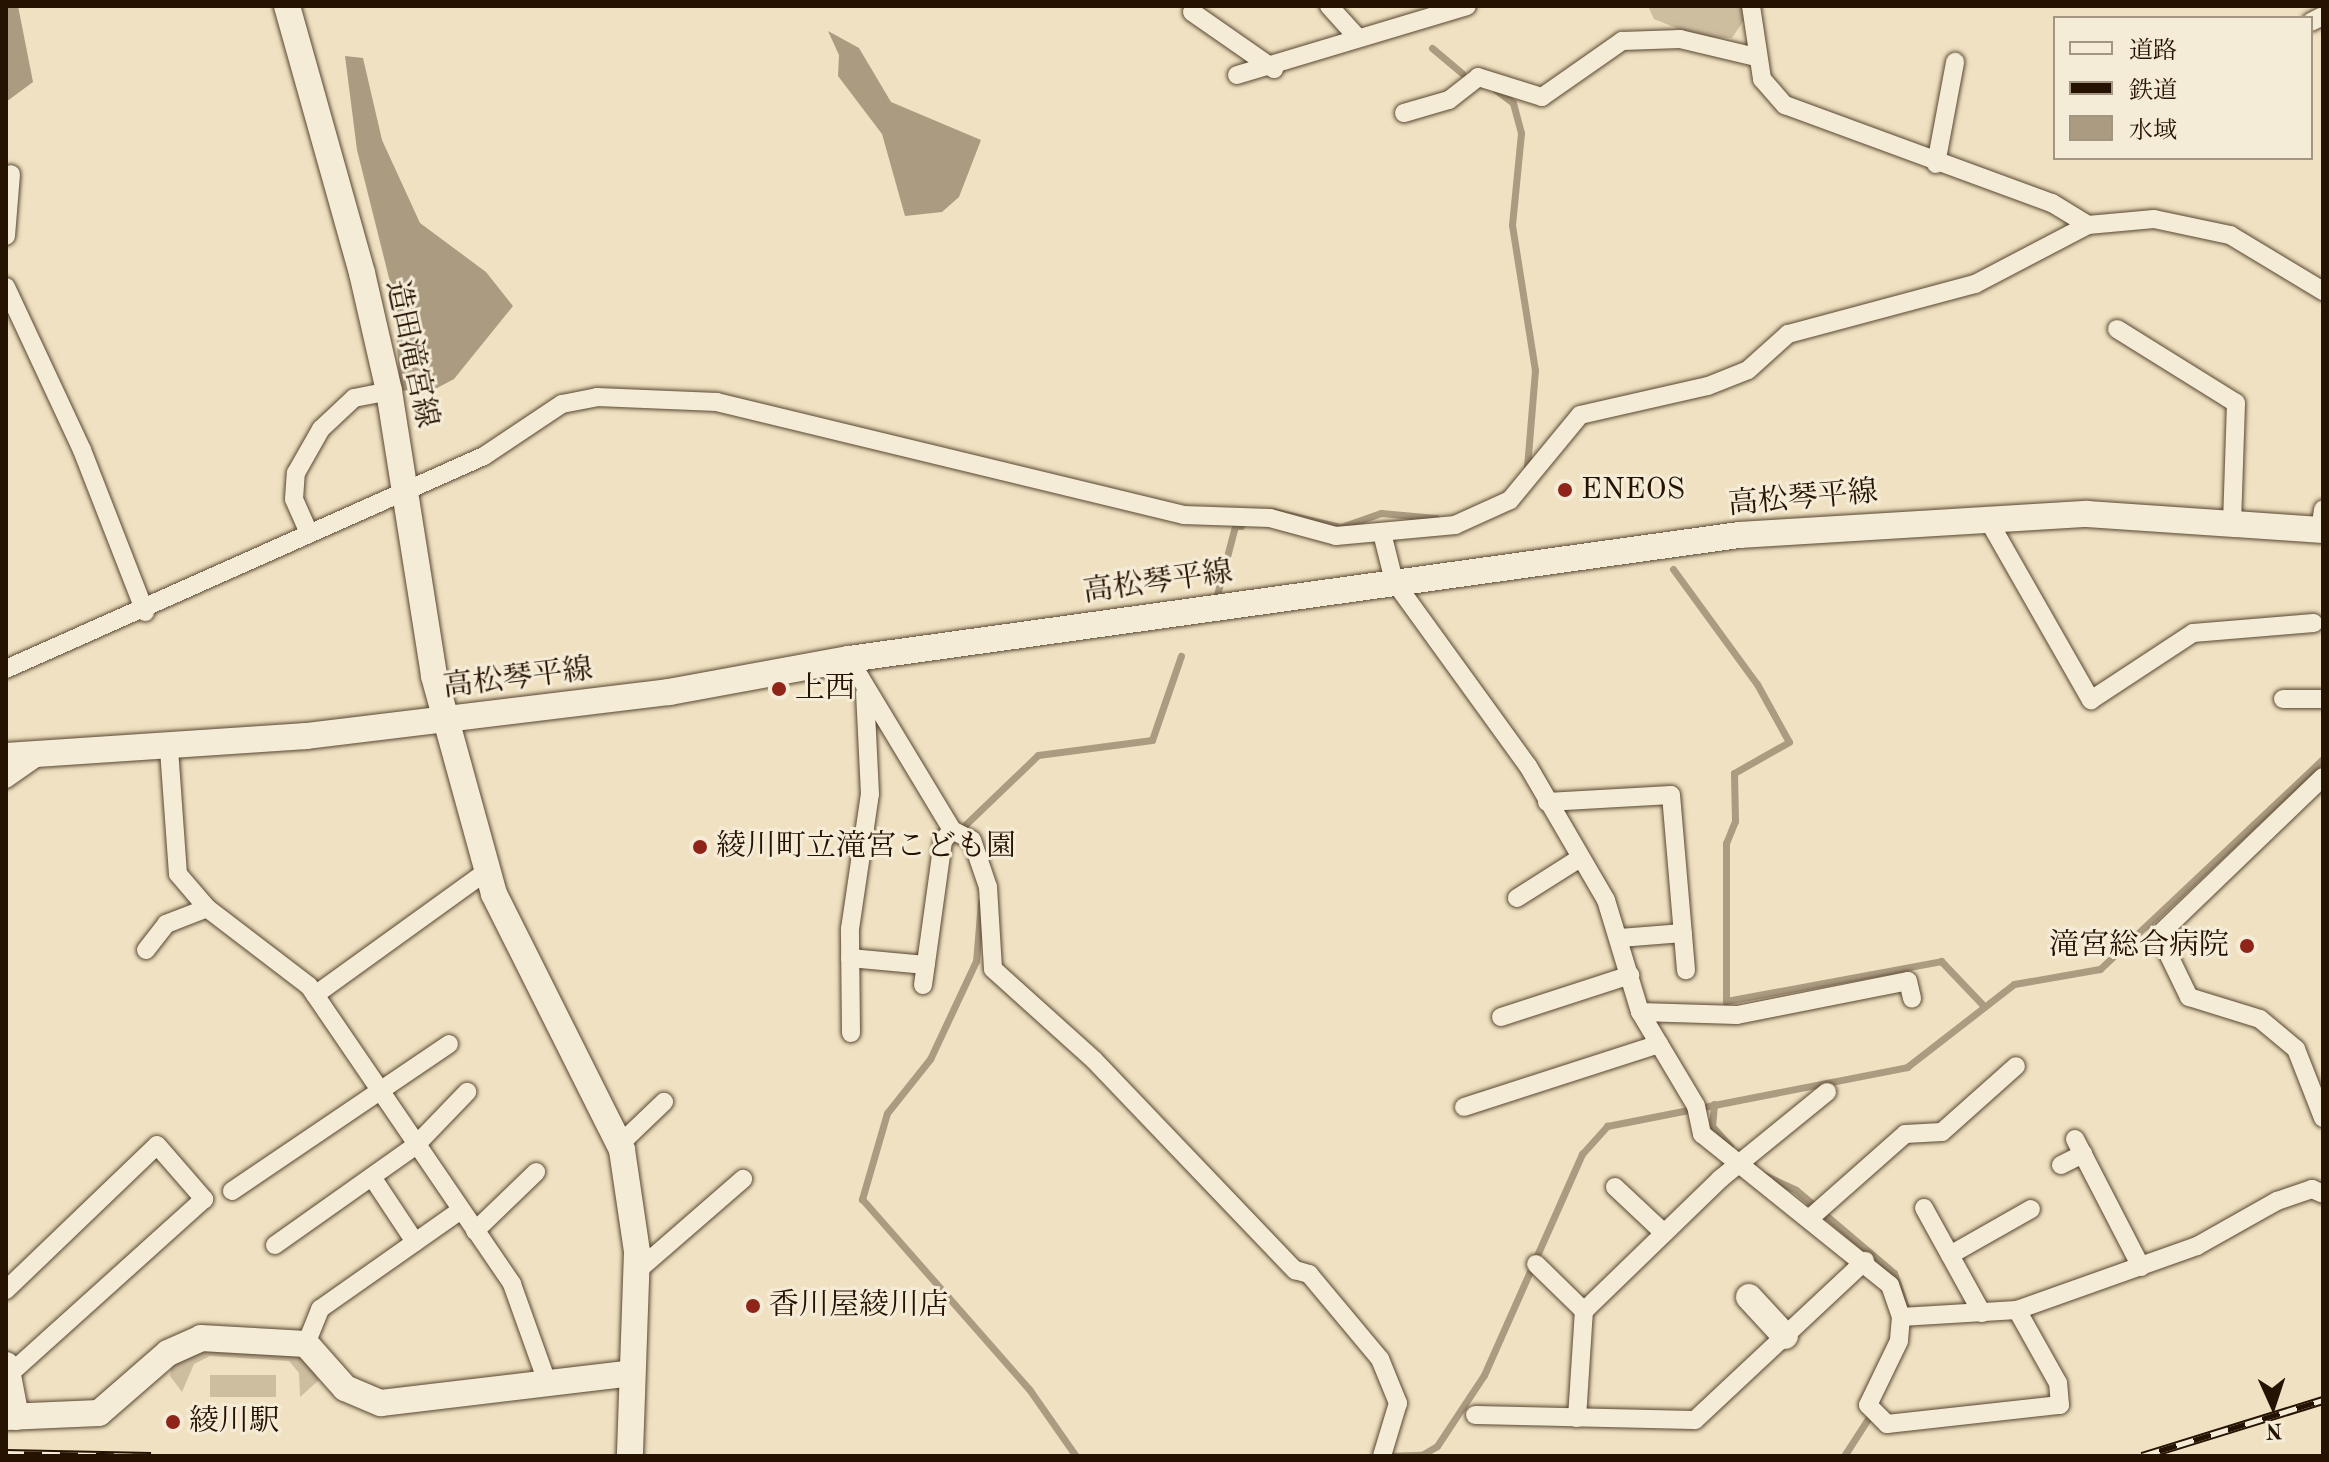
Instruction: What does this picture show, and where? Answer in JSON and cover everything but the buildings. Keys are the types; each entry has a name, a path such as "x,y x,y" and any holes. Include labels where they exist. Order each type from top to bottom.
{"main road":[{"name":"造田滝宮線","path":"287,6 389,391 445,720 487,871 515,947 620,1144"},
{"name":"高松琴平線","path":"6,756 169,749 445,720 1394,581 1739,535 1987,518 2322,523"},
{"path":"620,1144 636,1272 630,1456"},
{"path":"1749,1297 1785,1336"},
{"path":"9,1369 11,1417 99,1413 168,1353 201,1338 306,1344 345,1388 381,1403 632,1373"}],"street":[{"path":"1329,6 1358,38"},
{"path":"1237,75 1274,69 1358,38 1467,6"},
{"path":"1751,6 1756,57 1762,79 1785,105 1936,164 2052,203 2088,225"},
{"path":"1192,12 1274,69"},
{"path":"1404,113 1449,100 1478,77 1542,97 1622,41 1680,39 1756,57"},
{"path":"1936,164 1955,62"},
{"path":"6,236 11,174"},
{"path":"6,669 145,612 309,533 484,456 562,404 669,396 1184,515 1270,518 1336,536 1382,533 1483,516 1530,481 1580,415 1708,386 1748,370 1788,334 1975,284 2088,225 2154,219 2230,235 2323,291"},
{"path":"6,287 82,450 145,612"},
{"path":"2117,329 2236,403 2232,522"},
{"path":"309,533 294,499 308,451 338,408 389,391"},
{"path":"1987,518 2091,700 2193,633 2314,623"},
{"path":"1382,533 1394,581 1547,802 1580,858 1620,938 1640,1012 1696,1107 1702,1134 1816,1213 1890,1285 1905,1317 1899,1341 1868,1405 1887,1424 2060,1405 2058,1383 2017,1310"},
{"path":"849,659 952,830 972,840 986,873 993,969 1094,1060 1295,1270 1309,1274 1380,1359 1398,1403 1382,1456"},
{"path":"851,1033 850,958 870,794 865,690"},
{"path":"2283,699 2323,699"},
{"path":"169,749 178,874 207,908 315,995 512,1284 547,1382"},
{"path":"6,779 41,755"},
{"path":"2323,777 2159,935 2189,997 2260,1019 2296,1049 2323,1118"},
{"path":"1547,802 1671,795 1686,970"},
{"path":"923,985 943,841 952,830"},
{"path":"1517,898 1580,858"},
{"path":"315,995 487,871"},
{"path":"146,950 166,924 207,908"},
{"path":"1620,938 1683,933"},
{"path":"850,958 926,965"},
{"path":"1501,1017 1630,975"},
{"path":"1640,1012 1737,1015 1908,981 1912,999"},
{"path":"232,1191 381,1093 449,1044"},
{"path":"1464,1107 1659,1044"},
{"path":"1816,1213 1905,1134 1942,1132 2016,1066"},
{"path":"275,1245 416,1145 467,1092"},
{"path":"1577,1418 1584,1311 1742,1161 1827,1092"},
{"path":"620,1144 664,1102"},
{"path":"6,1290 157,1145 204,1199 9,1369"},
{"path":"2061,1165 2079,1147 2141,1267"},
{"path":"475,1231 536,1172"},
{"path":"372,1177 415,1242"},
{"path":"636,1272 743,1179"},
{"path":"1615,1187 1664,1233"},
{"path":"1905,1317 2017,1310 2197,1246 2277,1201 2312,1189 2323,1194"},
{"path":"1924,1208 1982,1313"},
{"path":"1950,1255 2031,1209"},
{"path":"306,1344 320,1309 461,1210"},
{"path":"1475,1415 1695,1420 1865,1261"},
{"path":"1536,1264 1584,1311"}],"shaded area":[{"path":"1648,6 1745,6 1746,17 1732,38 1698,37 1654,19"},
{"path":"200,1350 302,1356 319,1380 300,1397 299,1373 289,1361 210,1356 194,1364 182,1392 170,1376 172,1363"},
{"path":"210,1375 276,1375 276,1397 210,1397"}],"water":[{"path":"6,6 18,6 33,82 6,102"},
{"path":"828,31 859,48 891,102 981,140 959,197 942,212 905,216 882,134 838,76 839,55"},
{"path":"345,56 363,58 382,140 420,223 486,272 513,306 454,379 437,388 400,391 394,298 357,150"}],"waterway":[{"path":"1432,48 1462,73"},
{"path":"1496,90 1513,103 1521,133 1512,225 1535,370 1527,468"},
{"path":"1272,511 1341,527 1381,513 1436,518"},
{"path":"1217,595 1235,526 1241,526"},
{"path":"1673,569 1757,684 1789,742 1734,773 1735,821 1726,843 1726,1001 1941,961 1982,1004"},
{"path":"965,825 1038,755 1152,740 1181,656"},
{"path":"1386,1456 1422,1455 1437,1446 1484,1375 1582,1154 1607,1126 1907,1067 2014,984 2100,969 2323,759"},
{"path":"981,902 976,961 930,1059 887,1113 862,1199 1029,1389 1076,1456"},
{"path":"1714,1104 1712,1126 1730,1146"},
{"path":"1764,1175 1796,1190 1894,1273 1906,1307"},
{"path":"1844,1456 1873,1411"}],"railway":[{"path":"2142,1456 2323,1400"},
{"path":"6,1453 151,1456"}],"place":[{"name":"ENEOS","path":"1565,490"},
{"name":"上西","path":"779,689"},
{"name":"綾川町立滝宮こども園","path":"700,847"},
{"name":"滝宮総合病院","path":"2247,946"},
{"name":"香川屋綾川店","path":"753,1306"},
{"name":"綾川駅","path":"173,1422"}]}
